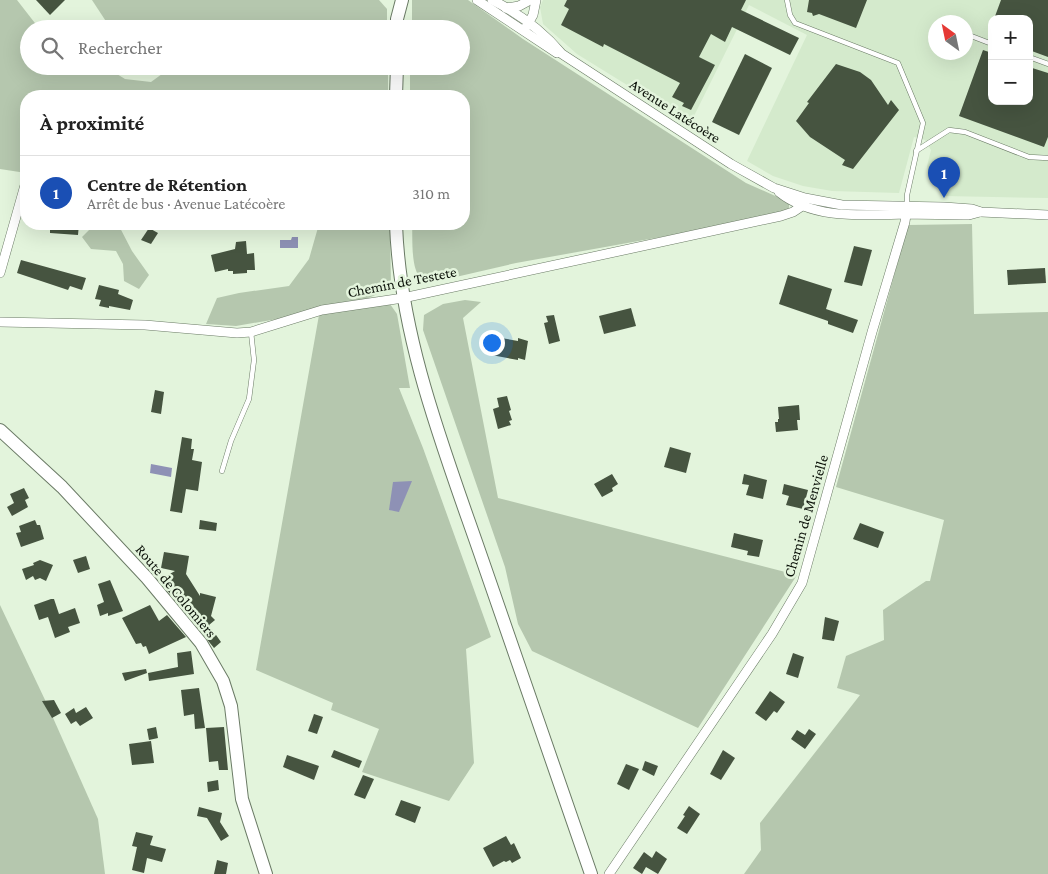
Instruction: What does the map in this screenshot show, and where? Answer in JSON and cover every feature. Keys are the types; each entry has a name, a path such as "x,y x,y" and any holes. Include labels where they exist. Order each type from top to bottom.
{"main road":[{"path":"392,0 396,20"},
{"path":"398,20 402,0"},
{"path":"396,75 396,90"},
{"path":"396,230 398,265 403,298 421,371 447,458 590,874"},
{"name":"Route de Colomiers","path":"0,430 62,487 147,578 200,643 224,681 231,706 242,800 266,874"}],"street":[{"name":"Avenue Latécoère","path":"477,0 556,53 562,54"},
{"name":"Avenue Latécoère","path":"492,0 528,22 543,34 562,54 732,164 774,188 789,200 820,211 854,215 907,210"},
{"path":"506,8 519,6 530,0"},
{"path":"523,31 533,15 536,0"},
{"name":"Avenue Latécoère","path":"774,188 805,198 842,206 969,215 981,212 1048,215"},
{"path":"0,273 20,203"},
{"name":"Chemin de Testete","path":"0,322 145,325 250,332 322,310 403,298 781,216 800,209 802,206"},
{"name":"Chemin de Menvielle","path":"609,874 772,634 802,583 907,210"}],"lane":[{"path":"787,0 790,15 795,23 898,63 923,123 907,195 907,210"},
{"path":"973,37 988,42"},
{"path":"1033,58 1048,64"},
{"path":"916,151 949,130 964,132 1029,156 1048,158"},
{"path":"222,471 231,441 249,399 254,360 250,332"}],"shaded area":[{"path":"0,0 17,0 33,20 20,20 20,75 119,75 125,79 151,82 161,75 388,75 388,90 20,90 20,172 0,169"},
{"path":"92,0 379,0 387,9 387,20 105,20"},
{"path":"412,0 468,0 523,39 746,183 782,199 789,204 789,208 784,213 516,263 434,282 423,280 418,275 414,262 412,230 470,230 470,90 410,90 410,75 470,75 470,20 412,20"},
{"path":"543,0 1048,0 1048,198 944,196 930,177 927,166 931,150 925,140 914,137 899,193 832,191 803,186 773,176 747,161 807,35 749,5 690,124 577,54 543,24 540,7"},
{"path":"972,224 974,314 1048,312 1048,874 744,874 761,850 760,823 860,695 837,688 846,656 884,640 883,610 926,581 930,581 944,520 836,487 908,225"},
{"path":"89,230 121,230 132,251 149,275 139,289 124,281 123,264 116,251 91,249 82,237"},
{"path":"317,230 390,230 391,288 348,307 236,326 206,324 217,298 289,286 309,259"},
{"path":"465,300 481,302 463,318 498,498 797,575 698,728 532,651 518,624 505,567 423,330 424,315 443,304"},
{"path":"390,304 397,314 410,388 399,388 423,448 491,637 466,649 474,763 449,801 362,772 379,729 331,710 333,703 256,670 319,315","holes":["411,481 399,511 390,510 392,495"]},
{"path":"0,605 98,819 105,874 0,874"}],"water":[{"path":"292,237 298,237 298,248 280,248 280,240 291,240"},
{"path":"151,464 172,468 171,477 150,473"},
{"path":"412,481 399,512 389,510 393,482"}],"building":[{"path":"36,0 65,0 50,15"},
{"path":"567,0 746,0 741,10 799,38 790,55 732,27 725,42 711,34 699,57 715,65 691,110 682,106 684,103 672,97 680,83 604,44 603,47 561,25 569,9 564,6"},
{"path":"809,0 867,0 856,28 819,14 813,16 812,13 807,12"},
{"path":"1001,0 1048,0 1048,57 1033,51 1033,15 995,15"},
{"path":"983,50 988,52 988,105 1033,105 1033,68 1048,73 1048,137 1044,147 959,116"},
{"path":"745,54 772,68 739,135 712,122"},
{"path":"836,64 860,72 871,80 888,105 891,100 899,110 853,169 842,165 845,160 810,137 796,121 809,103 807,102"},
{"path":"50,230 78,230 78,235 50,233"},
{"path":"148,230 158,233 151,244 141,240"},
{"path":"246,241 247,254 254,253 255,270 247,270 247,273 233,274 233,271 228,271 228,269 215,272 211,255 235,249 236,242"},
{"path":"854,246 872,250 862,286 844,282"},
{"path":"21,260 86,278 82,290 70,286 68,290 17,273"},
{"path":"1045,268 1046,283 1008,285 1007,270"},
{"path":"788,275 832,289 826,309 858,320 853,333 828,324 828,321 779,304"},
{"path":"99,285 119,290 118,294 133,300 130,310 99,306 101,300 95,299"},
{"path":"631,308 636,326 604,334 599,316"},
{"path":"554,315 560,341 549,344 544,323 548,322 546,316"},
{"path":"490,336 518,341 518,338 528,341 525,360 486,354"},
{"path":"155,390 164,392 161,414 151,412"},
{"path":"507,396 511,410 509,411 512,420 509,421 511,425 498,429 493,409 499,407 497,398"},
{"path":"799,405 800,420 797,420 798,430 776,432 775,422 778,422 779,419 778,407"},
{"path":"182,437 192,439 191,449 194,449 192,460 202,462 198,491 186,489 182,513 170,511"},
{"path":"670,447 691,453 686,473 664,467"},
{"path":"612,474 618,484 612,488 613,491 602,497 594,484"},
{"path":"744,474 767,480 763,499 746,495 749,485 742,484"},
{"path":"784,484 808,490 803,509 786,505 789,496 782,494"},
{"path":"24,488 29,498 25,500 28,507 12,516 7,507 14,503 10,494"},
{"path":"35,520 37,525 40,525 44,539 21,547 16,533 21,532 19,526"},
{"path":"200,520 217,523 216,531 199,529"},
{"path":"860,523 884,532 878,548 853,539"},
{"path":"734,533 763,540 759,557 747,555 748,551 731,547"},
{"path":"164,552 189,556 186,574 200,596 200,593 216,597 211,616 215,620 209,625 221,642 214,648 159,580 175,571 161,568"},
{"path":"86,556 90,569 78,573 73,560"},
{"path":"40,560 53,565 46,581 40,578 35,580 33,576 26,580 22,569 34,565 33,563"},
{"path":"110,580 123,611 108,616 108,613 100,616 97,605 104,602 98,584"},
{"path":"54,599 59,614 75,608 80,623 68,627 70,632 55,638 48,617 39,620 34,605"},
{"path":"150,605 159,621 167,615 186,637 149,654 146,646 143,647 141,643 136,644 122,618"},
{"path":"825,617 839,621 834,641 822,639"},
{"path":"191,651 194,674 149,681 148,673 178,667 177,653"},
{"path":"793,653 804,657 798,678 786,674"},
{"path":"146,669 147,673 125,681 122,673"},
{"path":"199,688 205,728 195,729 194,714 184,716 181,690"},
{"path":"770,691 785,702 777,713 774,711 766,721 755,713"},
{"path":"54,700 61,713 52,718 42,701"},
{"path":"86,707 93,718 80,726 76,721 71,724 65,714 74,708 76,713"},
{"path":"314,714 323,717 317,734 308,731"},
{"path":"156,727 158,738 149,740 147,729"},
{"path":"224,727 228,770 219,770 218,761 209,762 206,728"},
{"path":"809,729 816,734 805,749 791,739 797,730 805,735"},
{"path":"151,741 154,763 132,765 129,744"},
{"path":"334,750 362,761 359,768 331,757"},
{"path":"723,750 735,758 721,780 710,774"},
{"path":"287,755 319,766 314,780 283,767"},
{"path":"645,761 658,766 654,776 642,770"},
{"path":"626,764 639,769 629,790 617,784"},
{"path":"363,775 374,779 365,799 354,795"},
{"path":"218,780 219,790 208,792 207,782"},
{"path":"401,800 421,807 415,823 395,815"},
{"path":"689,806 700,814 687,834 677,828"},
{"path":"199,807 222,813 220,822 229,836 221,841 207,818 197,816"},
{"path":"136,832 153,836 150,845 166,849 162,862 147,858 144,873 132,870 137,847 132,846"},
{"path":"506,836 511,845 514,843 521,858 512,863 510,860 504,861 493,867 483,848"},
{"path":"656,851 667,859 658,874 646,867 642,874 633,868 644,852 652,858"},
{"path":"217,860 228,863 226,874 214,874"}],"place":[{"name":"Centre de Rétention","path":"944,198"}]}
